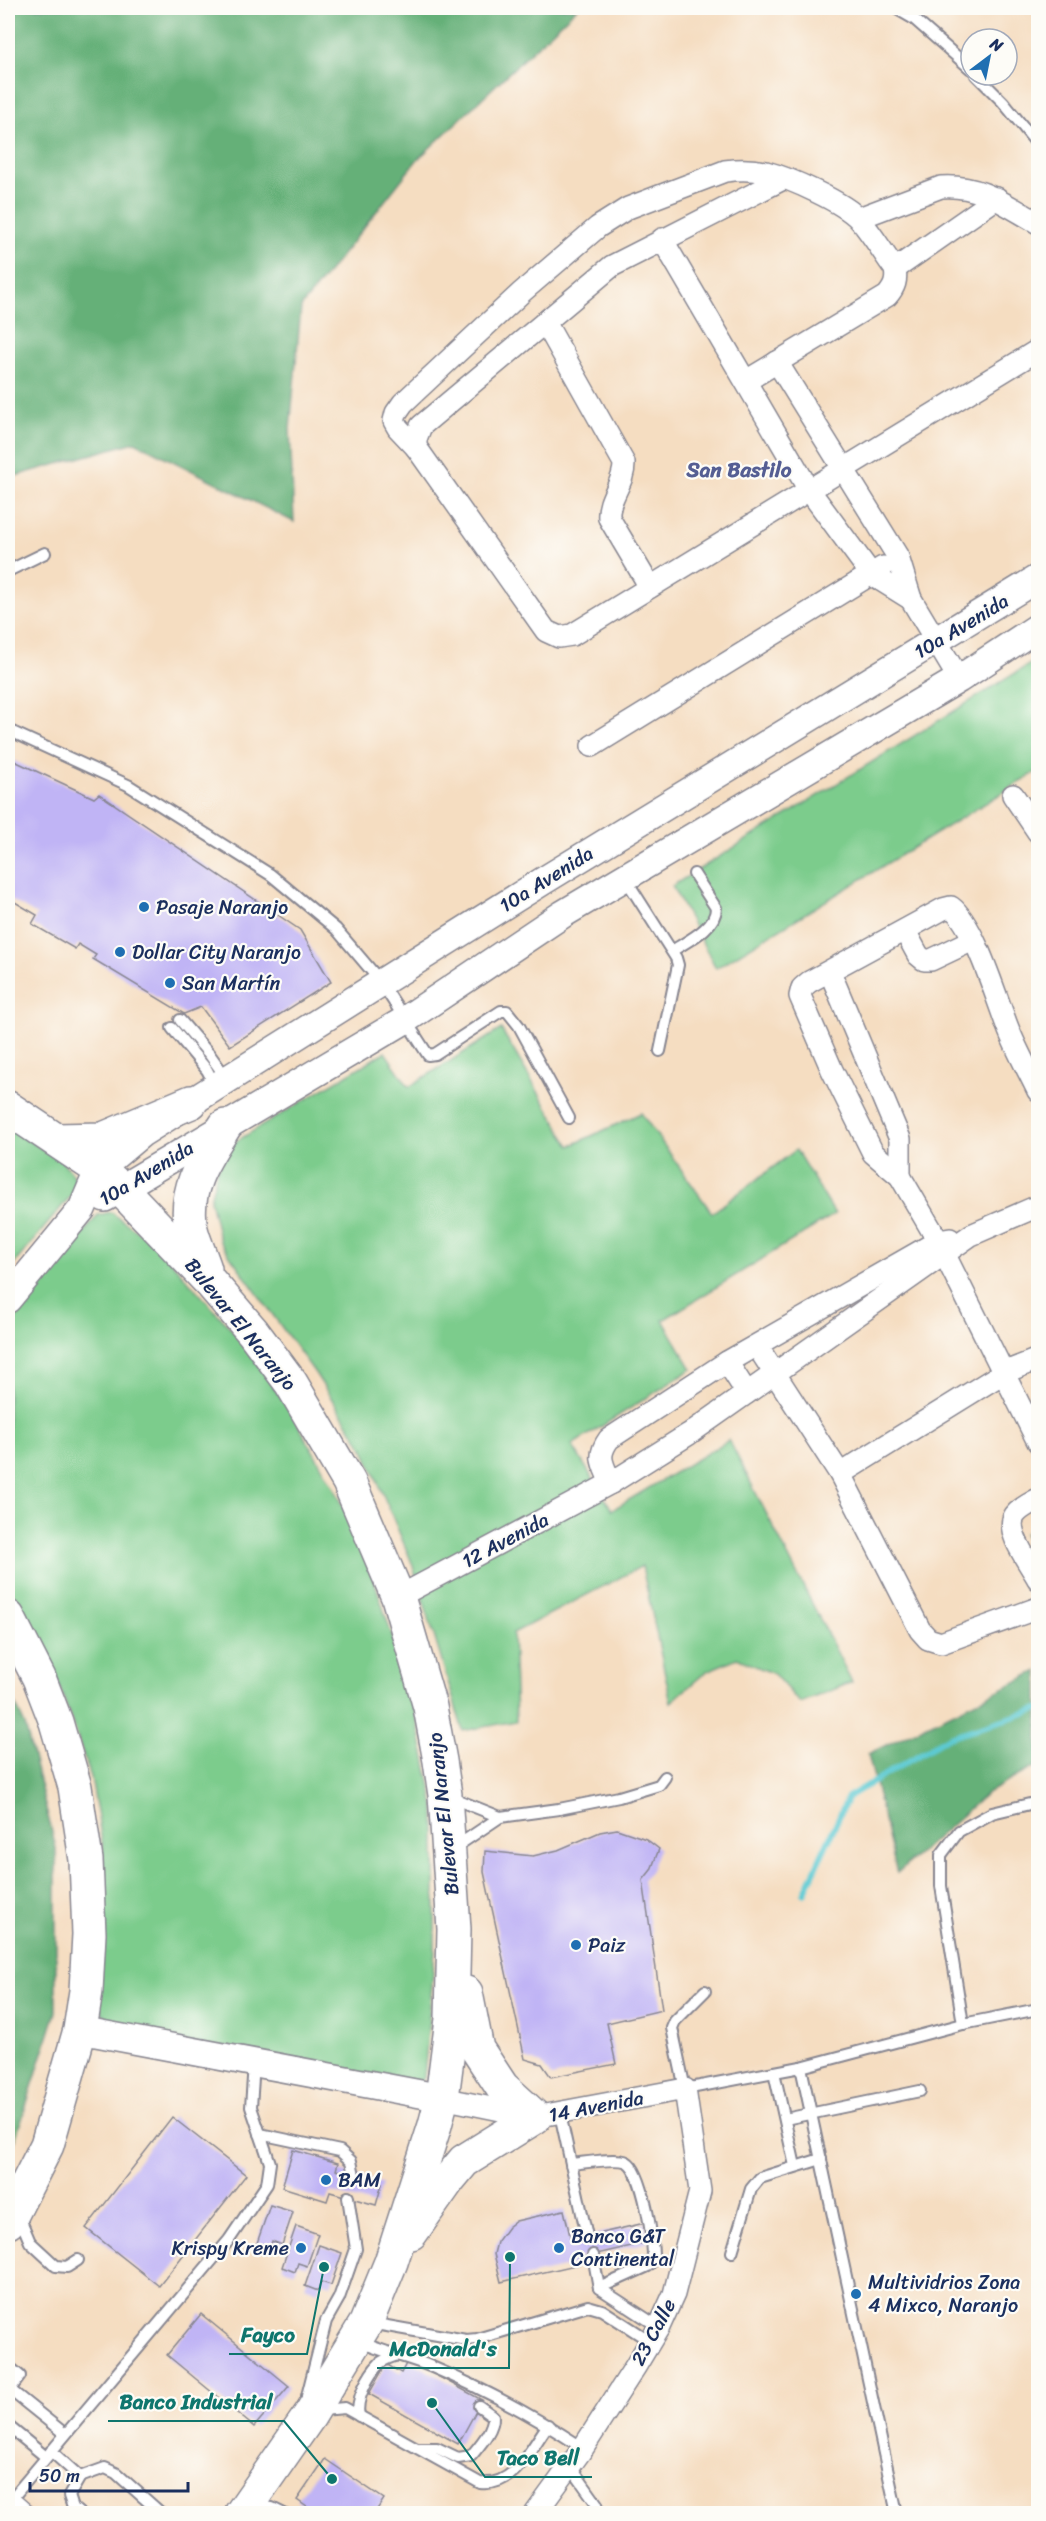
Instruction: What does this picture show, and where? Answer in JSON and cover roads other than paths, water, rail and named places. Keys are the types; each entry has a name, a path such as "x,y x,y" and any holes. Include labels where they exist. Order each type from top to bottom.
{"main road":[{"path":"57,1140 103,1139 211,1090"},
{"name":"Bulevar El Naranjo","path":"8,1108 111,1179 210,1282 285,1375 322,1433 349,1482 398,1597 430,1707 446,1795 454,1929 453,2019 442,2098 392,2262 361,2331 304,2424 243,2511"},
{"path":"210,1282 191,1231 189,1205 196,1173 225,1126"},
{"path":"8,1617 30,1657 56,1722 75,1787 82,1823 89,1934 86,1991 80,2030 47,2145 11,2215"},
{"path":"392,2262 456,2170 471,2157 548,2116 502,2086 477,2049 472,2034 454,1929"}],"street":[{"path":"746,381 887,296 896,283 895,269 859,218 815,192 752,170 725,171 628,208 598,227 522,292 403,403 394,421 416,447 546,631 553,636 566,637 1038,350"},
{"path":"416,447 416,439 421,426 612,266 783,179"},
{"path":"859,218 941,187 972,188 997,198 1038,223"},
{"path":"895,269 997,198"},
{"path":"662,239 809,490 871,574 911,599"},
{"path":"545,322 624,463 623,475 609,505 609,518 650,587"},
{"path":"777,362 898,557 911,599 959,679"},
{"path":"592,746 898,557"},
{"name":"10a Avenida","path":"8,1299 82,1209 111,1179 141,1133 543,881 1038,578"},
{"name":"10a Avenida","path":"111,1179 162,1163 405,1020 563,914 959,679 1038,627"},
{"path":"1013,795 1038,832"},
{"path":"543,881 563,914"},
{"path":"1038,1091 1008,1031 973,940 959,913 951,907 943,909 809,982 802,988 800,996 832,1070 873,1153 900,1176 941,1247 1038,1442"},
{"path":"905,931 918,955 924,960 931,960 973,940"},
{"path":"830,972 900,1139 900,1176"},
{"path":"611,1483 602,1463 601,1450 609,1439 727,1362 941,1247 1038,1206"},
{"name":"12 Avenida","path":"398,1597 611,1483 688,1434 775,1373 941,1247"},
{"path":"757,1346 840,1474 921,1630 928,1639 942,1643 1038,1608"},
{"path":"840,1474 1002,1372 1038,1359"},
{"path":"727,1362 747,1393"},
{"path":"1038,1499 1016,1513 1011,1523 1012,1533 1038,1579"},
{"name":"14 Avenida","path":"80,2030 548,2116 685,2089"},
{"name":"23 Calle","path":"535,2514 583,2448 655,2334 674,2294 700,2191 685,2089"}],"lane":[{"path":"895,8 914,20 959,59"},
{"path":"988,87 1038,145"},
{"path":"8,571 45,553"},
{"path":"8,730 128,785 271,875 336,929 381,982 423,1051 432,1055 501,1011 507,1011 519,1026 569,1118"},
{"path":"672,951 707,927 716,913 716,908 694,874"},
{"path":"625,878 672,951 678,965 660,1051"},
{"path":"176,1024 210,1055 211,1090"},
{"path":"450,1850 500,1817 559,1809 619,1797 658,1785 665,1777"},
{"path":"446,1795 500,1817"},
{"path":"963,2024 941,1886 941,1855 959,1831 992,1814 1038,1802"},
{"path":"685,2089 672,2028 675,2021 705,1991"},
{"name":"14 Avenida","path":"685,2089 801,2067 963,2024 1038,2009"},
{"path":"12,2504 48,2454 230,2240 267,2184 270,2163 251,2108 254,2063"},
{"path":"801,2067 897,2514"},
{"path":"774,2072 795,2166"},
{"path":"785,2119 920,2091"},
{"path":"548,2116 571,2164 587,2236"},
{"path":"260,2134 340,2151 351,2161 354,2175"},
{"path":"732,2252 751,2189 760,2178 821,2159"},
{"path":"571,2164 618,2160 627,2162 639,2179 652,2241 653,2260 648,2266 599,2288"},
{"path":"304,2424 326,2321 339,2298 356,2249 348,2197"},
{"path":"11,2215 30,2242 56,2266 67,2267 78,2260"},
{"path":"593,2255 599,2288 655,2334"},
{"path":"361,2331 477,2339 588,2306 655,2334"},
{"path":"361,2331 374,2349 432,2367 548,2425 583,2448"},
{"path":"359,2416 358,2402 373,2372 384,2360 398,2355"},
{"path":"8,2366 20,2376 8,2390 66,2434"},
{"path":"432,2367 441,2377"},
{"path":"417,2448 437,2448 458,2458 471,2456 493,2422 493,2416 479,2406"},
{"path":"304,2424 338,2407 359,2416 480,2483 495,2484 514,2473 548,2425"},
{"path":"8,2426 80,2477"},
{"path":"570,2466 597,2504 598,2514"},
{"path":"80,2514 73,2508 69,2496 80,2477 105,2468 162,2514"},
{"path":"243,2511 263,2506 284,2514"}],"waterway":[{"path":"804,1894 848,1797 949,1737 1038,1709"}],"place":[{"name":"Pasaje Naranjo","path":"144,907"},
{"name":"Dollar City Naranjo","path":"120,952"},
{"name":"San Martín","path":"170,983"},
{"name":"Paiz","path":"576,1945"},
{"name":"BAM","path":"326,2180"},
{"name":"Krispy Kreme","path":"301,2248"},
{"name":"Banco G&T Continental","path":"559,2248"},
{"name":"McDonald's","path":"510,2257"},
{"name":"Fayco","path":"324,2267"},
{"name":"Multividrios Zona 4 Mixco, Naranjo","path":"856,2294"},
{"name":"Taco Bell","path":"432,2403"},
{"name":"Banco Industrial","path":"332,2479"}],"district":[{"name":"San Bastilo","path":"739,470"}]}
